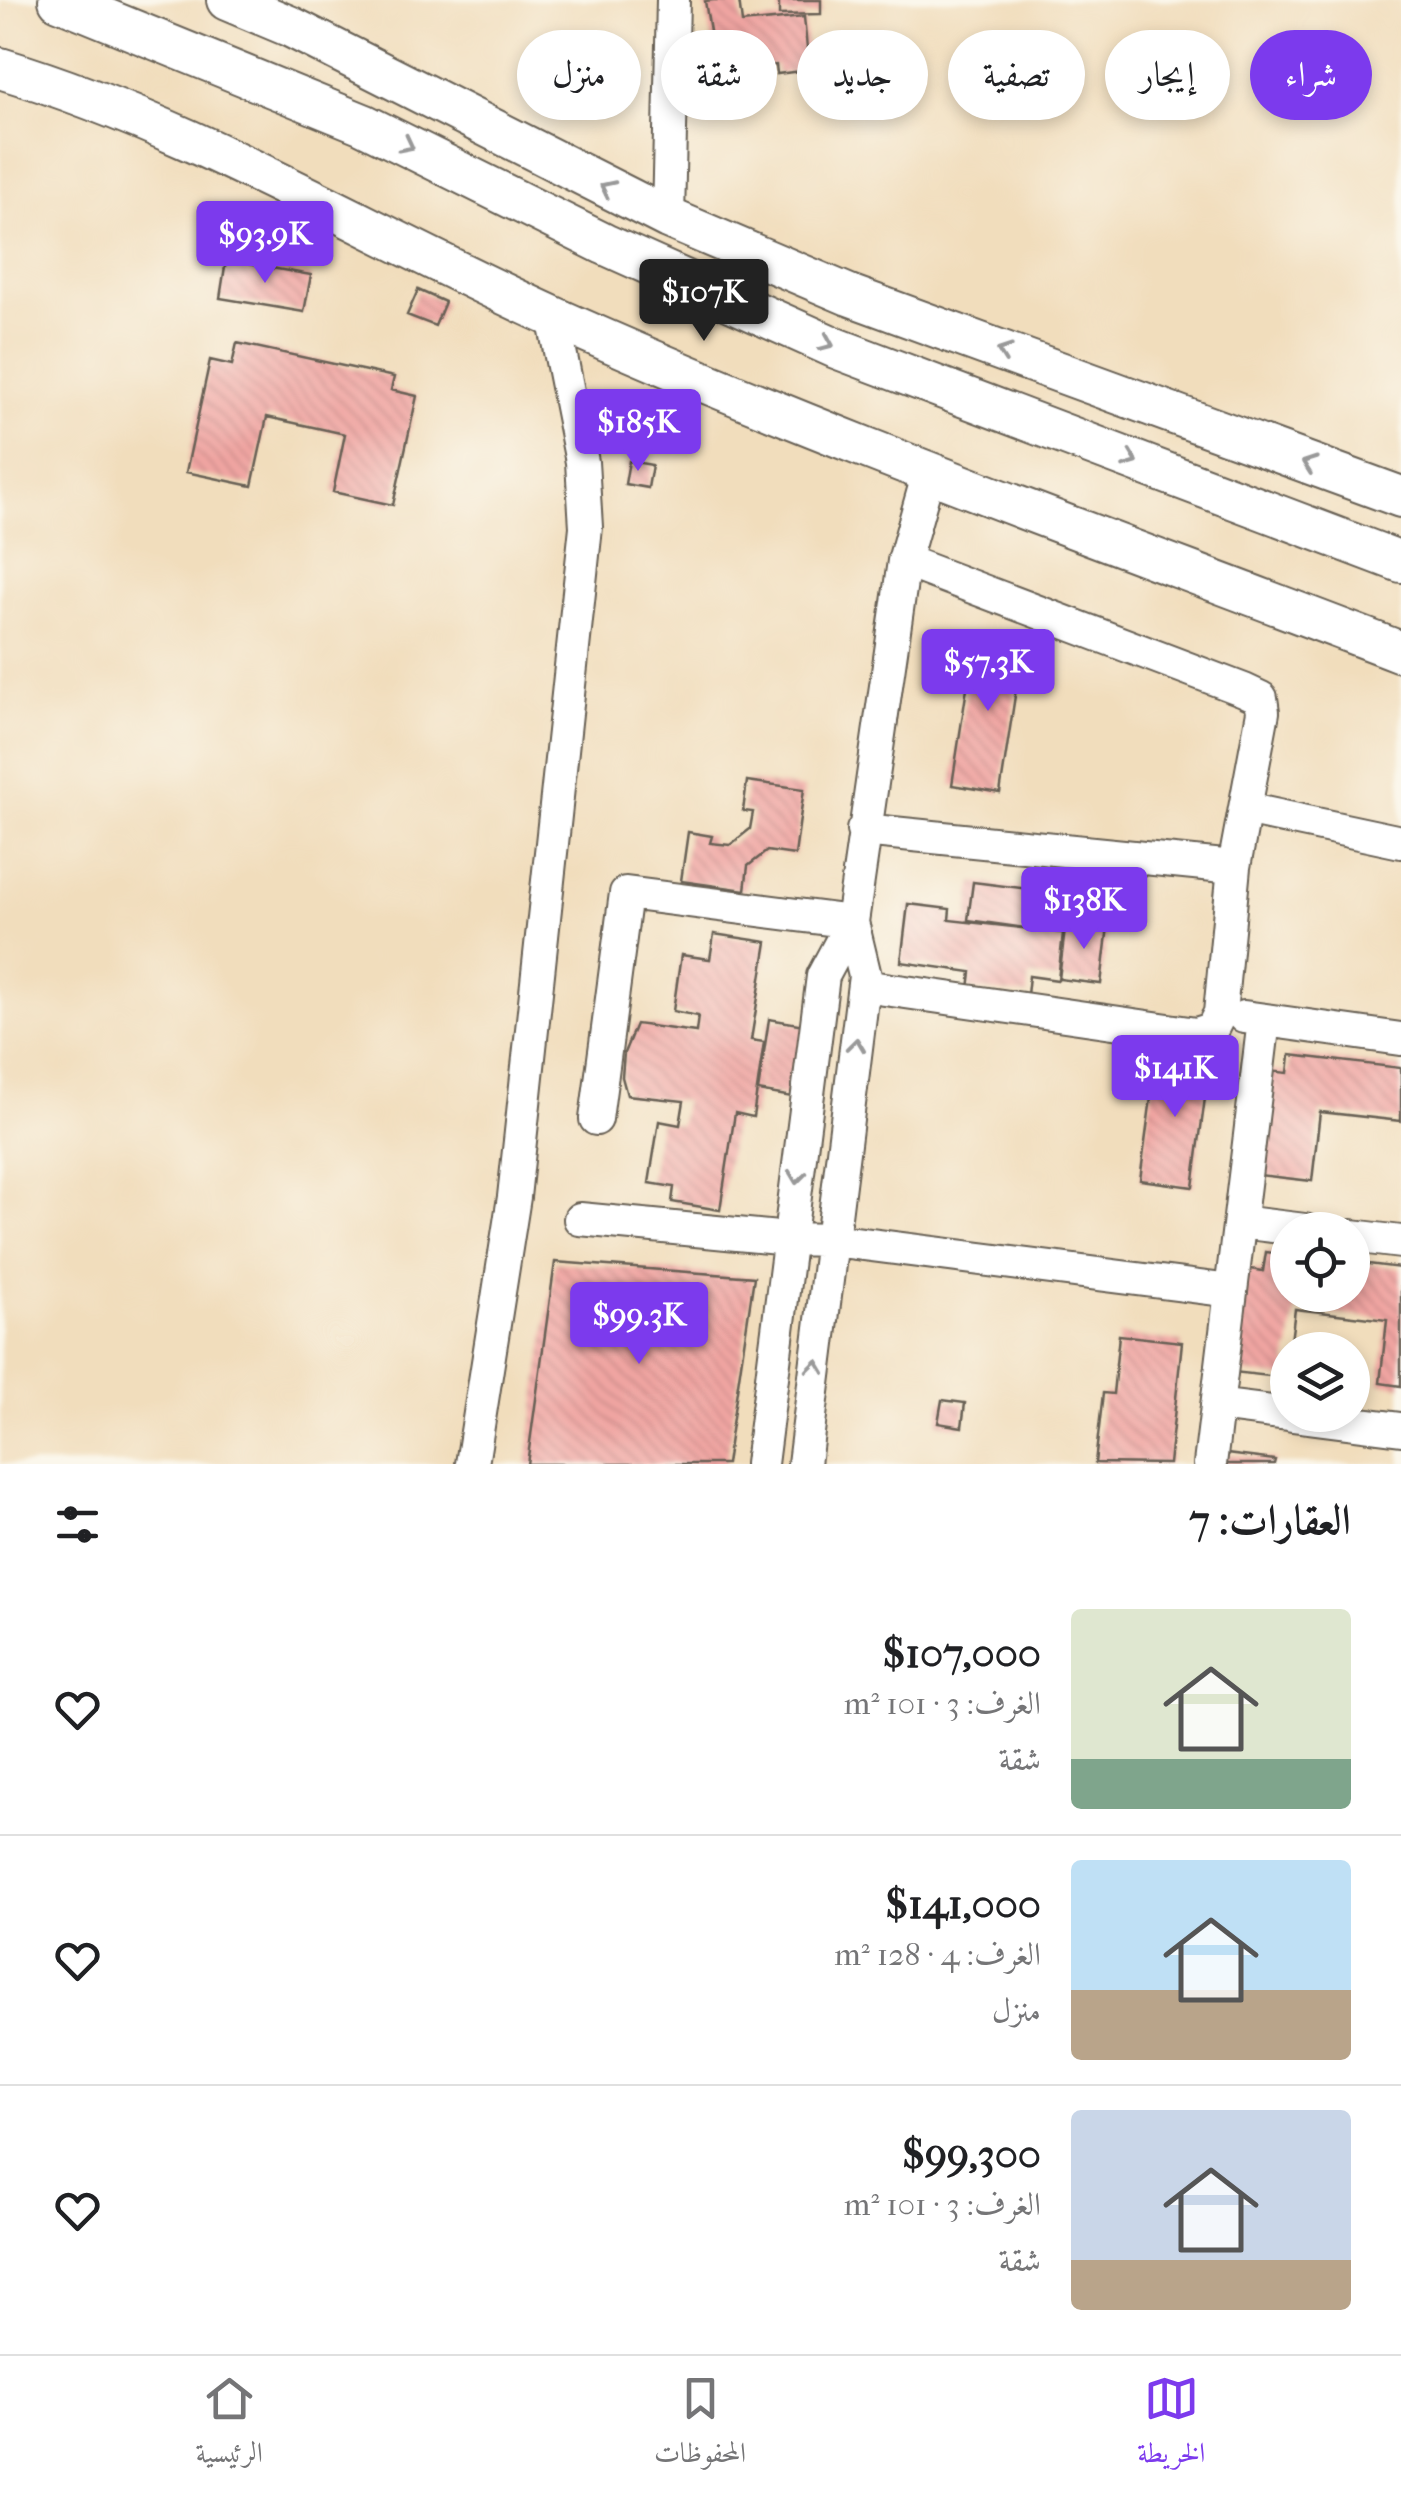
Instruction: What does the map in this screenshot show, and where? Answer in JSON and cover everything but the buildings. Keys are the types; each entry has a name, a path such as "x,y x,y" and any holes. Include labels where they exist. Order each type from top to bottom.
{"main road":[{"path":"59,0 363,124 604,244 836,348 1401,562"},
{"path":"227,0 288,26 668,218 850,295 1401,498"},
{"path":"0,68 66,88 156,124 553,316 794,420 1401,652"}],"street":[{"path":"668,218 673,0"},
{"path":"472,1464 514,1197 586,527 582,462 553,316"},
{"path":"804,1464 865,976 852,922 863,830 904,560 929,472"},
{"path":"864,986 1196,1034 1212,1029 1220,1014 1234,867 1263,712 1261,698 904,560"},
{"path":"1244,809 1401,842"},
{"path":"863,830 1234,867"},
{"path":"596,1119 626,893 852,922"},
{"path":"761,1464 823,976 852,922"},
{"path":"1220,1014 1401,1039"},
{"path":"1210,1464 1264,1020"},
{"path":"580,1219 832,1240 1231,1291"},
{"path":"1240,1222 1270,1226"},
{"path":"1370,1238 1401,1242"},
{"path":"1217,1406 1270,1413"},
{"path":"1370,1425 1401,1429"}]}
